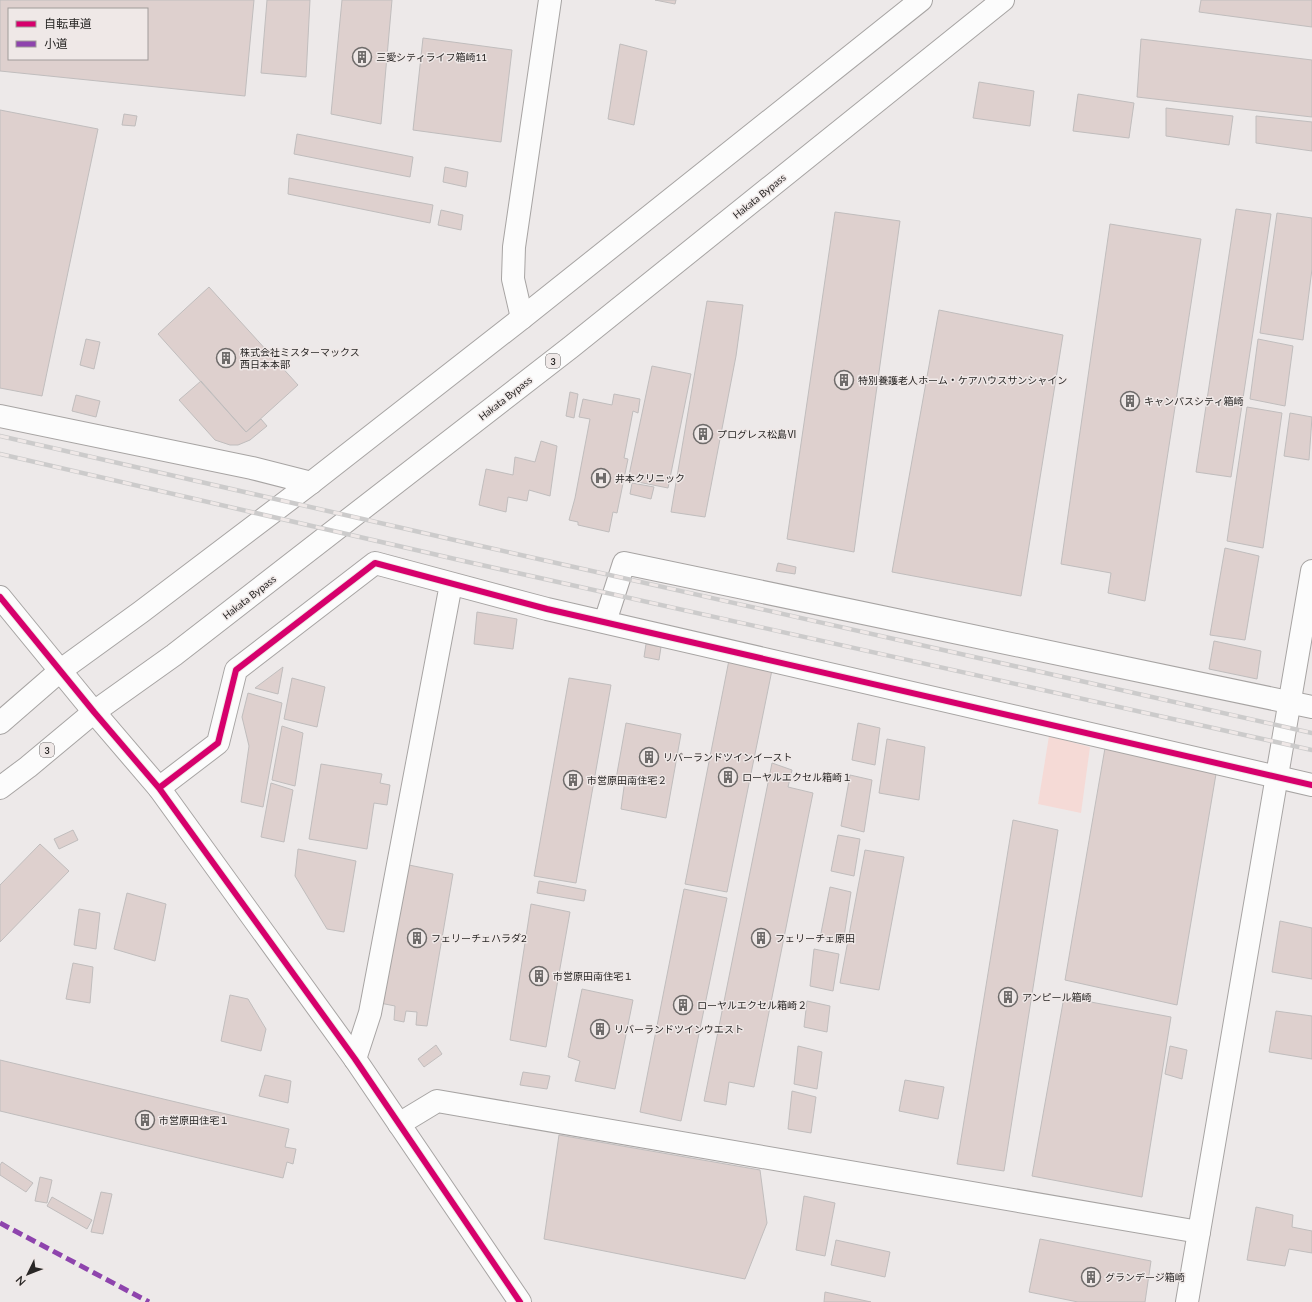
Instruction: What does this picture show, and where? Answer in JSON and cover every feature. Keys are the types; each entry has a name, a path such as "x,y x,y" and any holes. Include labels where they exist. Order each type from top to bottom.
{"main road":[{"path":"522,318 513,279 514,247 550,0"},
{"path":"0,723 61,670 141,612 522,318 921,0"},
{"name":"Hakata Bypass","path":"0,788 28,767 94,712 174,655 571,347 1003,0"},
{"path":"0,416 252,468 311,482"},
{"path":"159,788 218,743 236,670 375,563 547,609 1276,778 1312,785"},
{"path":"605,622 624,563 1312,707"},
{"path":"1187,1302 1312,571"},
{"path":"355,1059 370,1012 451,584"},
{"path":"0,597 94,712 159,788 355,1059 520,1302"},
{"path":"399,1124 437,1101 1199,1232"}],"shaded area":[{"path":"1049,736 1090,747 1081,813 1038,804"}],"building":[{"path":"0,0 254,0 245,96 0,71"},
{"path":"267,0 310,0 306,77 261,73"},
{"name":"三愛シティライフ箱崎11","path":"342,0 392,0 381,124 331,114"},
{"path":"655,0 676,0 675,4"},
{"path":"1201,0 1312,0 1312,27 1199,12"},
{"path":"423,38 512,50 501,142 413,130"},
{"path":"1141,39 1312,60 1312,117 1137,97"},
{"path":"620,44 647,51 634,125 608,119"},
{"path":"979,82 1034,91 1030,126 973,118"},
{"path":"1078,94 1134,103 1129,138 1073,131"},
{"path":"1166,108 1233,116 1229,145 1166,136"},
{"path":"0,110 98,129 42,396 0,388"},
{"path":"124,114 137,116 135,126 122,125"},
{"path":"1256,116 1312,122 1312,151 1256,143"},
{"path":"297,134 413,157 410,177 294,154"},
{"path":"445,167 468,172 466,187 443,182"},
{"path":"289,178 433,205 430,223 288,194"},
{"path":"1236,209 1271,214 1231,477 1196,472"},
{"path":"441,210 463,215 461,230 438,225"},
{"name":"特別養護老人ホーム・ケアハウスサンシャイン","path":"835,212 900,221 854,552 787,539"},
{"path":"1277,213 1312,218 1312,269 1303,340 1260,333"},
{"name":"キャンパスシティ箱崎","path":"1110,224 1201,239 1145,601 1108,593 1111,573 1061,564"},
{"name":"株式会社ミスターマックス 西日本本部","path":"209,287 298,385 246,432 158,334"},
{"name":"プログレス松島Ⅵ","path":"707,301 743,305 736,356 705,517 671,512"},
{"path":"939,310 1063,335 1021,596 892,572"},
{"path":"86,339 100,342 94,369 80,365"},
{"path":"1258,339 1293,346 1285,406 1250,399"},
{"path":"652,366 691,374 668,488 628,480"},
{"path":"201,381 246,432 261,419 267,426 250,440 238,445 230,445 215,440 179,400"},
{"path":"570,392 578,394 574,418 566,416"},
{"name":"井本クリニック","path":"614,394 640,399 638,413 633,411 624,458 628,459 617,513 613,512 609,532 578,525 578,522 569,520 575,498 590,419 579,417 583,399 612,405"},
{"path":"76,395 100,401 96,417 72,411"},
{"path":"1247,407 1282,413 1263,548 1227,541"},
{"path":"1290,413 1312,417 1309,460 1284,456"},
{"path":"541,441 557,446 550,496 529,490 527,501 508,497 506,512 479,505 486,469 513,475 515,457 535,462"},
{"path":"632,483 654,487 651,499 630,494"},
{"path":"1225,548 1259,556 1245,640 1210,635"},
{"path":"778,563 796,567 795,574 776,571"},
{"path":"477,612 517,619 513,649 474,644"},
{"path":"1214,641 1261,651 1257,679 1209,669"},
{"path":"646,644 661,647 659,660 644,657"},
{"name":"ローヤルエクセル箱崎１","path":"729,660 772,670 727,892 685,884"},
{"path":"283,667 278,694 255,688"},
{"path":"292,678 325,687 317,727 284,719"},
{"name":"市営原田南住宅２","path":"569,678 611,685 576,883 534,876"},
{"path":"248,693 282,703 263,807 241,802 249,746 242,717"},
{"name":"リバーランドツインイースト","path":"626,723 681,734 666,818 621,809 625,780 616,779"},
{"path":"858,723 880,728 875,765 852,760"},
{"path":"282,726 303,733 295,786 272,780"},
{"path":"887,739 925,747 919,800 879,793"},
{"path":"1105,748 1216,774 1177,1005 1065,980"},
{"name":"フェリーチェ原田","path":"772,763 792,770 788,787 813,793 754,1087 729,1082 726,1105 704,1101"},
{"path":"321,764 382,774 380,783 390,785 387,805 374,803 367,849 309,839"},
{"path":"850,775 872,780 864,832 841,826"},
{"path":"271,783 293,790 284,842 261,837"},
{"name":"アンピール箱崎","path":"1013,820 1058,830 1004,1171 957,1164"},
{"path":"73,830 78,840 59,849 54,839"},
{"path":"838,835 860,839 854,876 831,871"},
{"path":"40,844 69,871 0,942 0,885"},
{"path":"298,849 356,861 344,932 327,929 295,876"},
{"path":"865,850 904,857 879,990 840,983"},
{"name":"フェリーチェハラダ2","path":"404,864 453,874 427,1026 416,1025 417,1012 406,1011 404,1022 394,1020 395,1006 380,1003"},
{"path":"539,881 586,890 584,901 537,893"},
{"path":"830,887 851,892 843,943 820,938"},
{"name":"ローヤルエクセル箱崎２","path":"684,889 727,898 681,1121 640,1112"},
{"path":"127,893 166,904 155,961 114,949"},
{"name":"市営原田南住宅１","path":"531,904 570,912 546,1047 510,1040"},
{"path":"79,909 100,913 96,949 74,945"},
{"path":"1280,921 1312,928 1312,979 1272,972"},
{"path":"814,949 839,954 833,991 810,986"},
{"path":"73,963 93,967 90,1003 66,999"},
{"name":"リバーランドツインウエスト","path":"582,989 633,1000 615,1089 575,1081 580,1061 568,1057"},
{"path":"230,995 248,999 266,1029 261,1051 221,1041"},
{"path":"1064,997 1171,1017 1142,1197 1032,1176"},
{"path":"807,1001 830,1006 827,1032 804,1027"},
{"path":"1276,1011 1312,1016 1312,1059 1269,1052"},
{"path":"436,1045 442,1054 424,1067 418,1059"},
{"path":"798,1046 822,1052 817,1089 794,1084"},
{"path":"1170,1046 1187,1050 1182,1079 1165,1074"},
{"name":"市営原田住宅１","path":"0,1060 289,1129 285,1147 296,1149 293,1164 287,1162 283,1178 0,1111"},
{"path":"523,1072 550,1076 547,1089 520,1085"},
{"path":"265,1075 291,1081 288,1103 259,1096"},
{"path":"905,1080 944,1087 938,1119 899,1111"},
{"path":"792,1091 816,1097 811,1133 788,1129"},
{"path":"559,1135 760,1170 767,1223 745,1279 544,1239"},
{"path":"2,1162 33,1183 26,1192 0,1175 0,1165"},
{"path":"40,1177 52,1180 47,1203 35,1201"},
{"path":"101,1192 112,1194 103,1234 91,1232"},
{"path":"804,1196 835,1203 825,1256 796,1250"},
{"path":"52,1197 92,1220 87,1229 47,1206"},
{"path":"1256,1207 1293,1215 1292,1227 1312,1231 1312,1253 1289,1249 1285,1266 1247,1260"},
{"name":"グランデージ箱崎","path":"1040,1239 1151,1261 1145,1302 1078,1302 1029,1292"},
{"path":"836,1240 890,1252 885,1277 831,1265"},
{"path":"825,1292 871,1302 824,1302"}],"railway":[{"path":"0,436 1312,733"},
{"path":"0,454 468,562 1312,750"}],"marked path":[{"path":"0,1223 149,1302"}],"cycle path":[{"path":"159,788 218,743 236,670 375,563 547,609 1312,785"},
{"path":"0,597 94,712 159,788 355,1059 520,1302"}],"place":[{"name":"三愛シティライフ箱崎11","path":"362,57"},
{"name":"株式会社ミスターマックス 西日本本部","path":"226,358"},
{"name":"特別養護老人ホーム・ケアハウスサンシャイン","path":"844,380"},
{"name":"キャンパスシティ箱崎","path":"1130,401"},
{"name":"プログレス松島Ⅵ","path":"703,434"},
{"name":"井本クリニック","path":"601,478"},
{"name":"リバーランドツインイースト","path":"649,757"},
{"name":"ローヤルエクセル箱崎１","path":"728,777"},
{"name":"市営原田南住宅２","path":"573,780"},
{"name":"フェリーチェハラダ2","path":"417,938"},
{"name":"フェリーチェ原田","path":"761,938"},
{"name":"市営原田南住宅１","path":"539,976"},
{"name":"アンピール箱崎","path":"1008,997"},
{"name":"ローヤルエクセル箱崎２","path":"683,1005"},
{"name":"リバーランドツインウエスト","path":"600,1029"},
{"name":"市営原田住宅１","path":"145,1120"},
{"name":"グランデージ箱崎","path":"1091,1277"}]}
